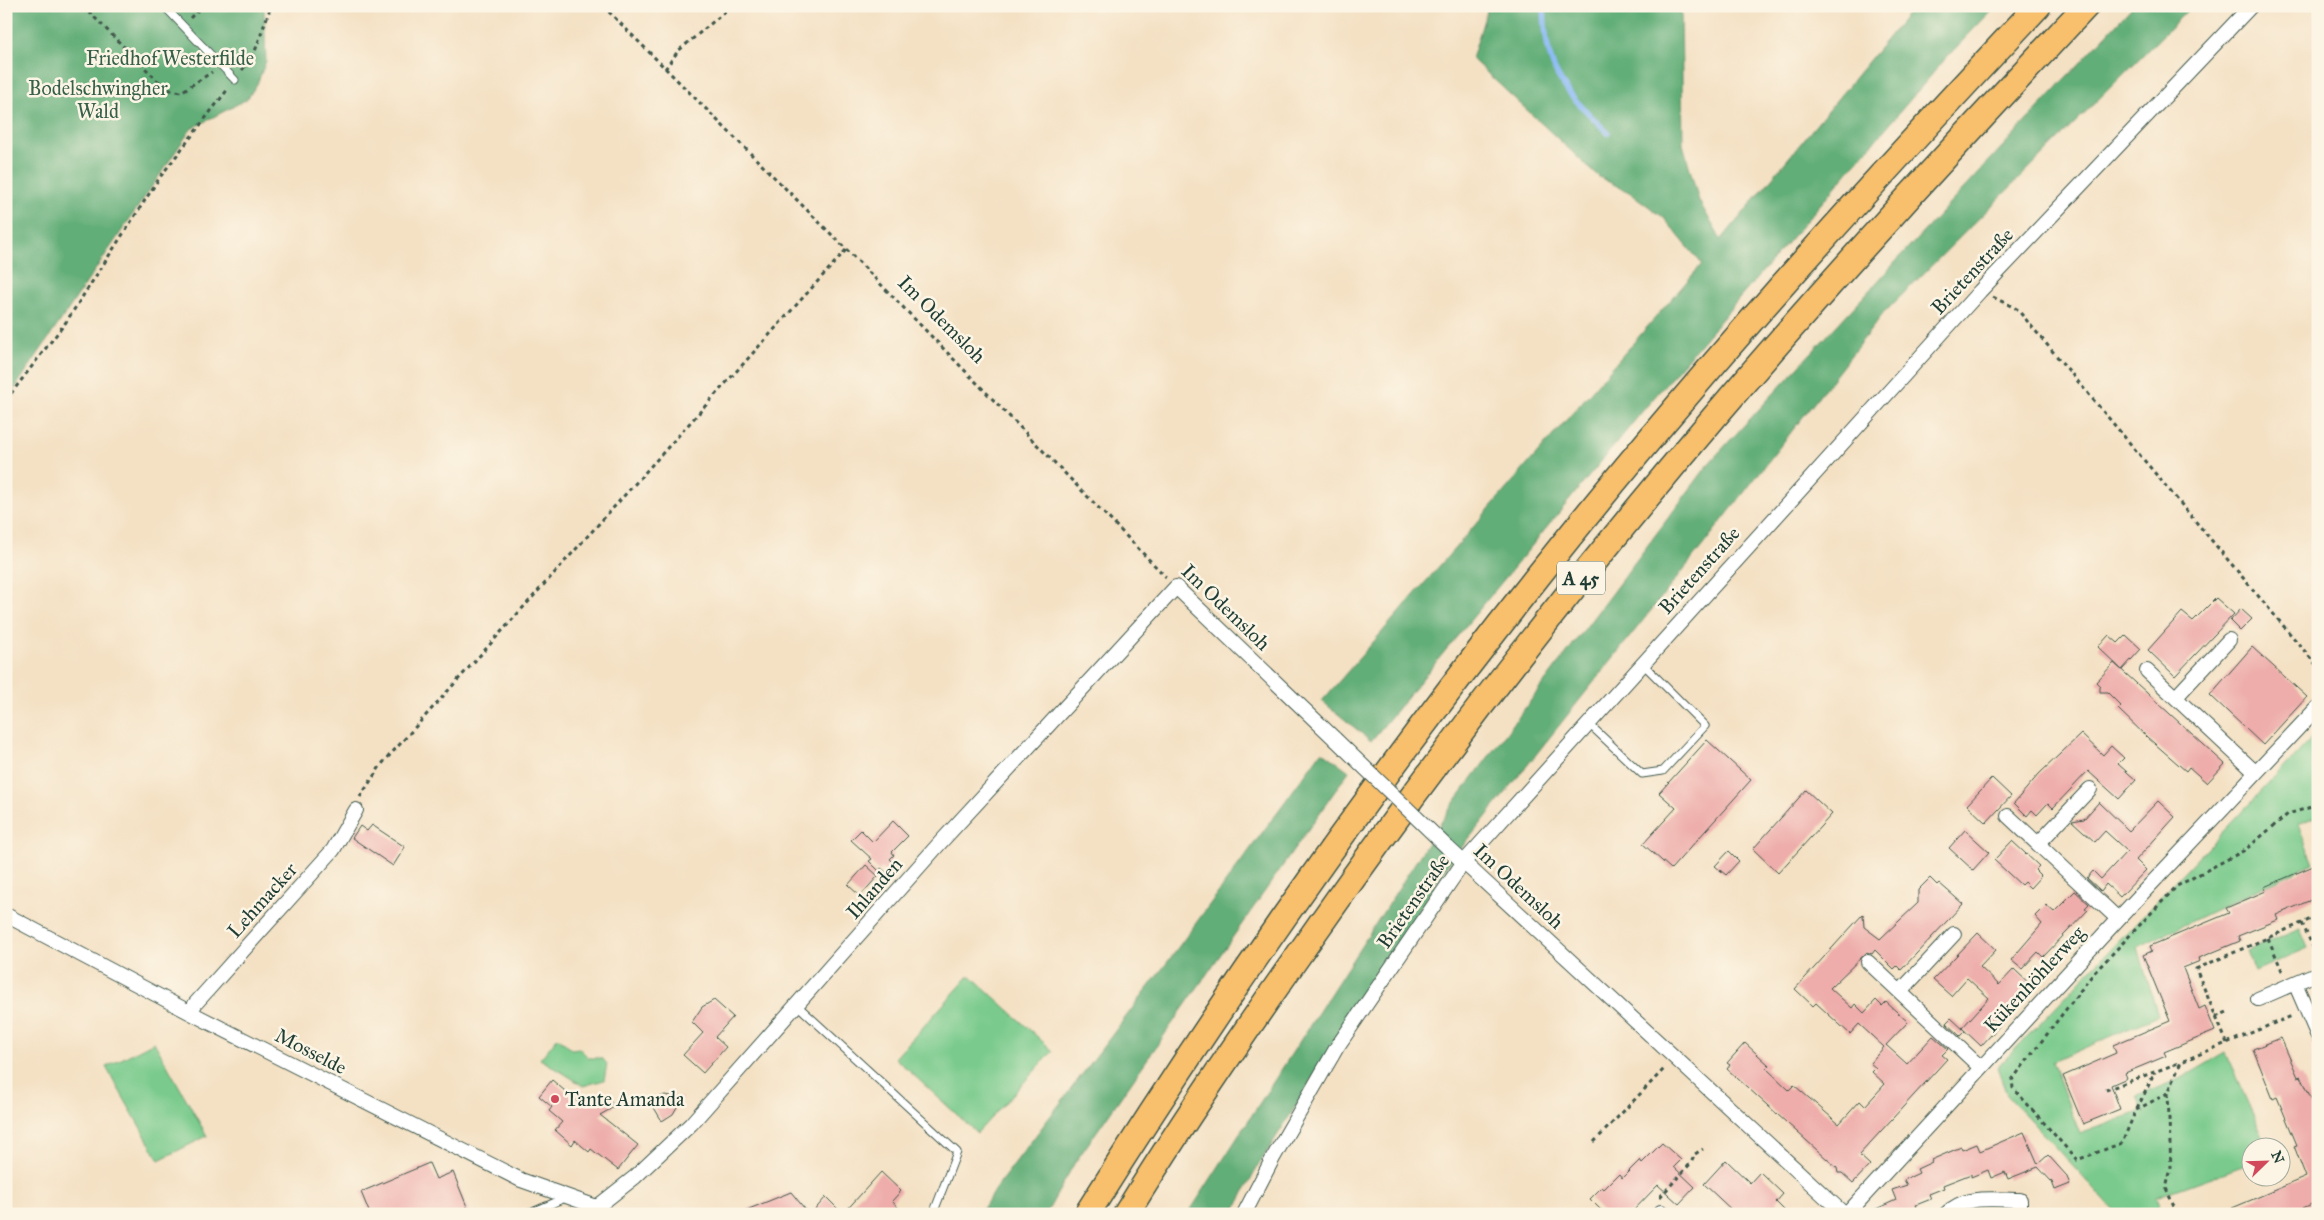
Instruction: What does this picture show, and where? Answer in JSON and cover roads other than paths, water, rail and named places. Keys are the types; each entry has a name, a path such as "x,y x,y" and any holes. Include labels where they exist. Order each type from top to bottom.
{"highway":[{"name":"A 45","path":"1087,1214 1233,988 1304,887 1422,726 1538,576 1698,382 1933,119 2038,6"},
{"name":"A 45","path":"1126,1214 1215,1077 1334,904 1436,765 1551,615 1718,413 1848,264 2086,6"}],"street":[{"name":"Brietenstraße","path":"1244,1214 1273,1158 1338,1047 1463,863 1980,291 2251,6"},
{"name":"Im Odemsloh","path":"1176,587 1463,863 1841,1213"},
{"name":"Ihlanden","path":"598,1210 691,1124 938,844 1176,587"},
{"path":"2176,697 2229,640"},
{"path":"2147,671 2255,772"},
{"name":"Kükenhöhlerweg","path":"1841,1213 2317,708"},
{"path":"2038,844 2090,789"},
{"name":"Lehmacker","path":"191,1013 195,1004 333,850 356,810"},
{"path":"2008,816 2118,919"},
{"name":"Mosselde","path":"6,915 191,1013 521,1180 598,1210"},
{"path":"1900,992 1954,934"},
{"path":"1868,962 1980,1067"},
{"path":"2258,999 2318,973"},
{"path":"2292,984 2318,1036"},
{"path":"1946,1214 1952,1207 1968,1200 2020,1200 2020,1214"}],"lane":[{"path":"164,6 235,80"},
{"path":"1588,723 1642,774 1663,771 1705,726 1642,663"},
{"path":"797,1005 957,1152 933,1214"},
{"path":"528,1214 565,1198"}],"waterway":[{"path":"1544,6 1548,49 1559,78 1578,103 1608,133"}],"place":[{"name":"Tante Amanda","path":"555,1099"}],"park label":[{"name":"Friedhof Westerfilde","path":"170,58"},
{"name":"Bodelschwingher Wald","path":"98,100"}]}
